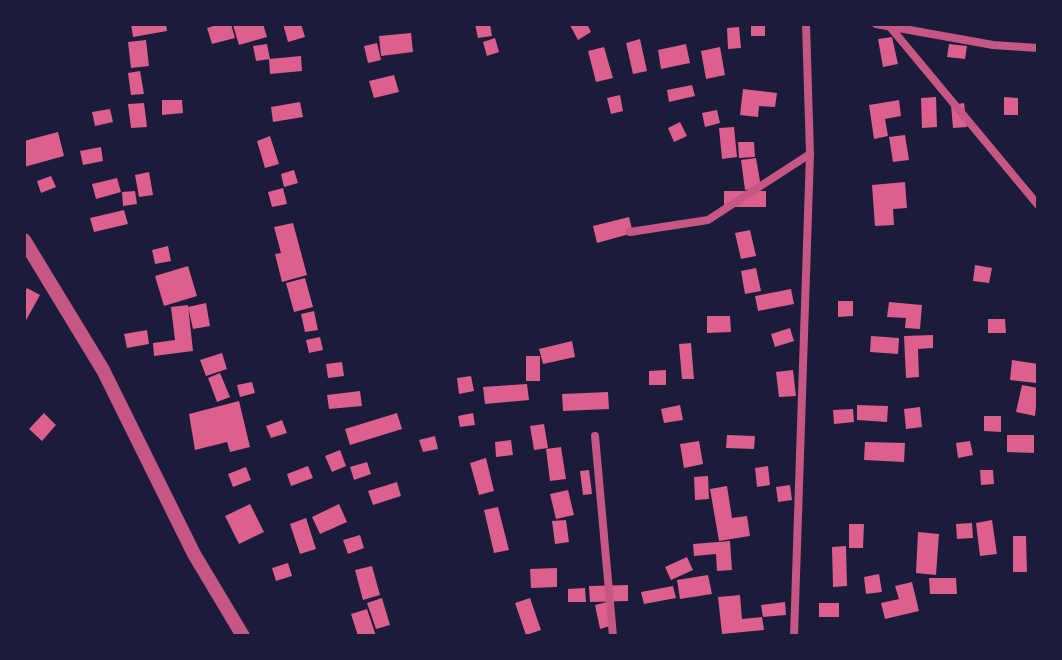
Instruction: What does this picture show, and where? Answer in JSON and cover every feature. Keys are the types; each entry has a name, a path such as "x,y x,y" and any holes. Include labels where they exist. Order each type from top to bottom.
{"street":[{"path":"794,636 810,154 806,24"},
{"path":"876,24 993,45 1038,48"},
{"path":"891,28 1038,205"},
{"path":"630,232 708,220 810,154"},
{"path":"24,240 103,370 194,554 243,636"},
{"path":"595,436 613,636"}],"building":[{"path":"131,24 166,24 167,31 133,37"},
{"path":"231,24 235,38 212,44 207,28"},
{"path":"263,24 267,37 239,45 233,25"},
{"path":"283,24 301,24 305,37 288,42"},
{"path":"475,24 490,24 492,36 478,38"},
{"path":"587,24 591,32 578,40 570,25"},
{"path":"751,24 765,24 765,36 751,36"},
{"path":"739,27 741,48 728,49 727,28"},
{"path":"411,33 413,52 381,56 379,36"},
{"path":"892,37 898,64 883,67 878,39"},
{"path":"495,38 499,52 487,56 483,42"},
{"path":"640,39 647,71 633,74 626,43"},
{"path":"146,40 149,66 131,68 128,42"},
{"path":"377,43 381,60 368,63 364,46"},
{"path":"267,44 270,59 256,61 253,46"},
{"path":"686,44 690,63 661,69 658,50"},
{"path":"949,44 967,46 965,59 947,57"},
{"path":"604,47 613,78 596,82 588,51"},
{"path":"720,47 725,75 706,79 701,51"},
{"path":"301,56 302,71 270,74 269,59"},
{"path":"140,71 144,94 131,95 128,73"},
{"path":"394,75 399,92 374,98 369,81"},
{"path":"692,85 695,96 669,102 667,90"},
{"path":"743,89 777,93 775,107 759,106 758,117 740,115"},
{"path":"620,95 623,111 611,114 607,98"},
{"path":"936,97 937,127 922,128 921,98"},
{"path":"1004,97 1018,98 1018,115 1004,115"},
{"path":"162,100 182,100 183,113 162,115"},
{"path":"899,100 901,116 885,119 888,136 874,139 869,105"},
{"path":"300,102 303,117 273,122 271,107"},
{"path":"144,103 147,127 131,128 128,104"},
{"path":"964,103 967,127 953,128 951,105"},
{"path":"110,109 113,122 95,126 92,112"},
{"path":"717,110 720,123 705,127 702,113"},
{"path":"680,122 687,136 674,142 668,128"},
{"path":"734,127 737,157 722,159 719,128"},
{"path":"58,132 64,156 24,167 24,141"},
{"path":"905,135 909,160 893,162 889,137"},
{"path":"270,136 279,164 265,168 257,141"},
{"path":"738,142 754,142 755,157 739,158"},
{"path":"101,147 103,161 83,165 80,151"},
{"path":"756,158 761,187 745,190 741,160"},
{"path":"294,170 298,183 284,187 281,174"},
{"path":"149,172 153,195 139,197 135,175"},
{"path":"51,176 56,187 41,193 37,181"},
{"path":"117,178 121,192 96,199 92,184"},
{"path":"905,182 907,208 893,209 894,225 875,226 872,185"},
{"path":"283,188 287,204 272,207 268,192"},
{"path":"135,191 137,204 123,206 122,192"},
{"path":"724,191 766,191 766,207 724,207"},
{"path":"124,210 128,224 94,232 90,218"},
{"path":"629,217 633,233 597,243 593,226"},
{"path":"293,223 307,275 282,282 275,254 281,253 274,227"},
{"path":"750,230 756,256 741,259 735,233"},
{"path":"168,246 171,261 155,264 152,250"},
{"path":"975,265 992,268 989,283 973,281"},
{"path":"188,266 197,296 164,306 155,276"},
{"path":"756,268 761,291 745,294 741,271"},
{"path":"305,278 313,307 294,312 286,283"},
{"path":"27,288 40,295 24,324 24,294"},
{"path":"791,289 794,304 758,311 755,296"},
{"path":"838,301 853,301 853,316 838,317"},
{"path":"889,302 922,305 920,329 905,328 906,318 887,317"},
{"path":"206,303 210,326 193,329 188,307"},
{"path":"188,305 193,351 154,356 153,343 175,340 171,307"},
{"path":"314,311 318,330 305,332 301,314"},
{"path":"707,316 730,316 731,332 707,333"},
{"path":"988,319 1005,319 1006,333 988,333"},
{"path":"790,328 794,341 775,347 771,334"},
{"path":"147,330 149,344 127,348 124,334"},
{"path":"933,335 933,348 918,349 919,377 906,378 904,336"},
{"path":"871,336 899,338 898,354 870,352"},
{"path":"320,337 323,350 309,353 306,340"},
{"path":"572,341 575,357 543,364 539,349"},
{"path":"691,343 694,379 682,379 679,344"},
{"path":"222,353 227,369 206,376 200,360"},
{"path":"526,356 540,356 540,381 526,381"},
{"path":"1012,360 1038,364 1036,383 1010,380"},
{"path":"342,362 344,376 328,378 326,364"},
{"path":"666,370 666,385 649,385 649,371"},
{"path":"793,370 796,396 779,397 776,372"},
{"path":"220,373 230,397 217,402 208,378"},
{"path":"471,376 474,391 459,394 457,378"},
{"path":"252,382 255,393 240,397 237,385"},
{"path":"527,384 529,400 485,404 483,387"},
{"path":"1022,385 1038,388 1035,416 1016,412"},
{"path":"360,391 362,406 329,409 327,395"},
{"path":"608,392 609,409 563,411 562,394"},
{"path":"239,401 250,447 230,452 227,442 195,450 189,414"},
{"path":"680,405 683,420 664,423 661,409"},
{"path":"857,405 888,406 887,422 857,420"},
{"path":"920,407 922,427 906,429 904,409"},
{"path":"853,409 854,422 834,424 833,410"},
{"path":"44,413 56,425 42,441 29,429"},
{"path":"397,413 402,429 350,445 345,429"},
{"path":"473,413 475,425 460,427 458,416"},
{"path":"984,416 1001,416 1001,432 984,431"},
{"path":"282,420 287,433 271,438 266,426"},
{"path":"544,424 548,448 534,450 530,426"},
{"path":"727,435 755,436 754,449 726,448"},
{"path":"1007,435 1034,435 1034,453 1007,452"},
{"path":"435,436 438,449 423,452 419,440"},
{"path":"511,440 513,455 496,457 495,442"},
{"path":"699,441 703,464 684,468 680,444"},
{"path":"970,441 973,455 958,458 956,443"},
{"path":"865,442 905,443 904,462 864,460"},
{"path":"561,447 566,479 550,481 546,449"},
{"path":"340,450 346,466 332,472 325,456"},
{"path":"486,458 494,491 479,495 470,463"},
{"path":"367,462 371,474 354,480 350,467"},
{"path":"308,466 313,478 291,486 287,474"},
{"path":"768,466 770,485 757,487 755,468"},
{"path":"246,467 251,480 233,487 228,474"},
{"path":"589,470 592,494 583,495 580,471"},
{"path":"980,470 993,470 994,484 981,485"},
{"path":"708,476 709,499 695,500 694,477"},
{"path":"397,482 401,496 373,505 368,491"},
{"path":"790,485 792,500 778,502 776,487"},
{"path":"727,486 732,518 747,516 750,536 719,541 710,489"},
{"path":"568,490 574,515 556,519 550,494"},
{"path":"250,504 264,532 239,544 225,516"},
{"path":"339,504 347,522 320,534 312,517"},
{"path":"498,507 509,550 494,553 484,510"},
{"path":"306,518 316,549 300,554 290,524"},
{"path":"566,520 569,542 555,544 552,521"},
{"path":"992,520 997,554 980,556 976,523"},
{"path":"972,523 973,538 957,539 956,524"},
{"path":"849,524 864,524 863,548 849,548"},
{"path":"918,532 939,534 936,575 916,573"},
{"path":"360,535 364,548 348,554 343,540"},
{"path":"1013,536 1026,536 1027,572 1013,572"},
{"path":"730,541 732,570 717,571 716,554 694,556 693,544"},
{"path":"846,546 847,586 833,587 832,547"},
{"path":"687,557 693,570 671,580 665,567"},
{"path":"288,563 292,576 276,581 272,568"},
{"path":"372,566 380,595 363,600 355,570"},
{"path":"557,568 557,587 531,588 530,569"},
{"path":"879,574 882,592 866,594 864,577"},
{"path":"708,575 712,594 680,599 677,580"},
{"path":"929,578 956,578 957,594 930,594"},
{"path":"912,582 919,611 885,619 881,603 899,599 895,586"},
{"path":"628,585 628,601 590,602 589,586"},
{"path":"673,586 676,598 644,604 641,592"},
{"path":"585,588 586,602 568,602 568,589"},
{"path":"740,595 742,619 762,617 764,630 722,634 718,597"},
{"path":"382,598 390,625 376,629 367,603"},
{"path":"530,598 541,630 526,635 515,603"},
{"path":"607,602 613,625 600,629 595,605"},
{"path":"785,602 786,615 763,617 761,605"},
{"path":"819,603 839,603 839,617 819,617"},
{"path":"367,609 376,636 358,636 351,614"}]}
